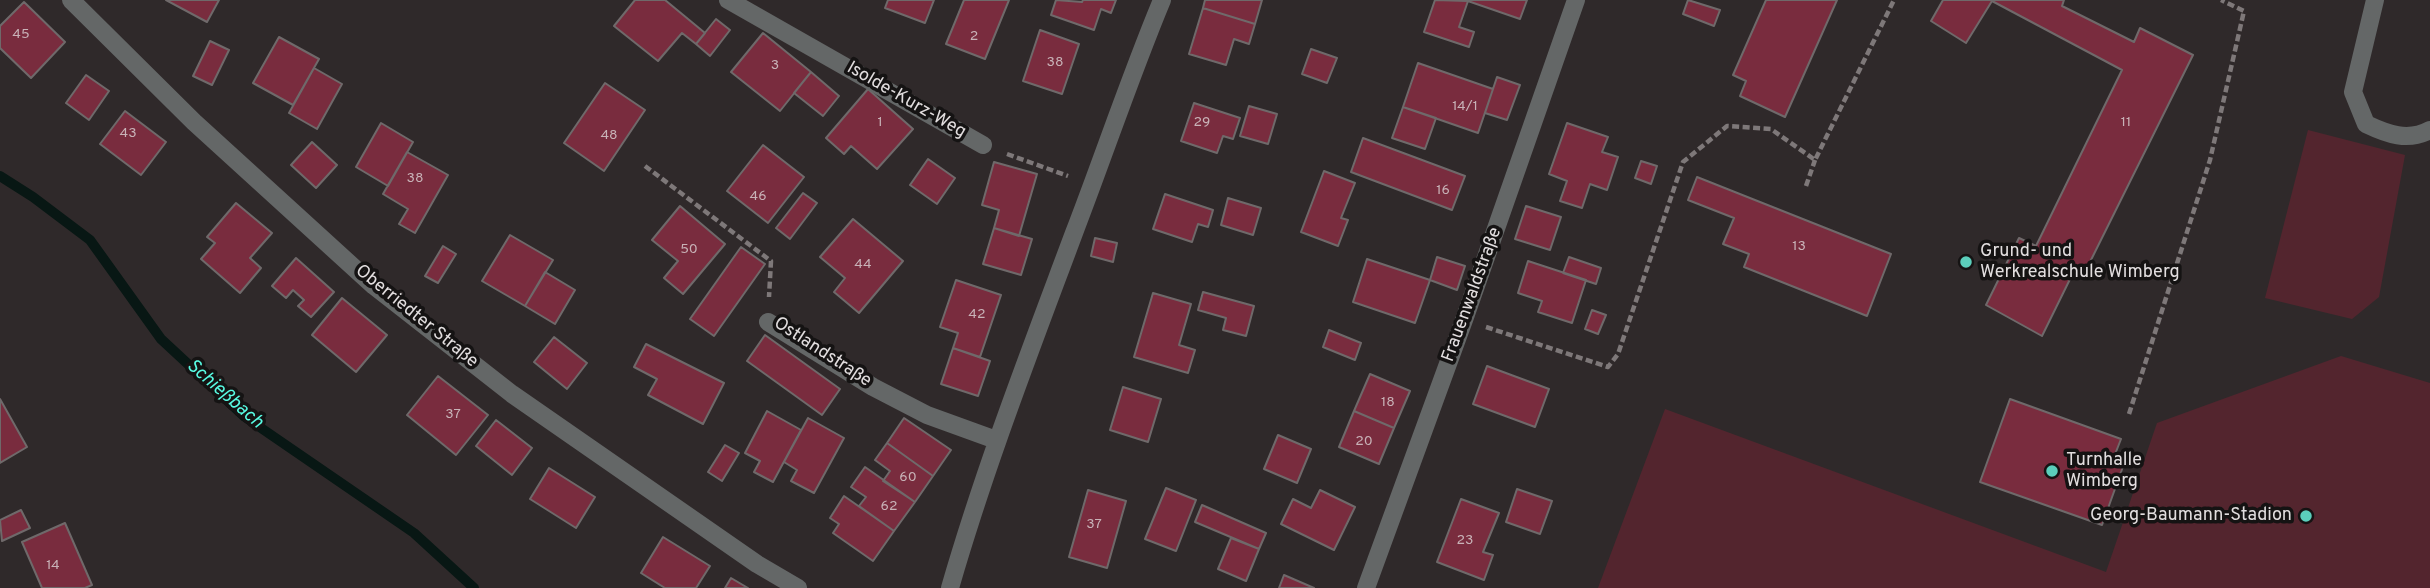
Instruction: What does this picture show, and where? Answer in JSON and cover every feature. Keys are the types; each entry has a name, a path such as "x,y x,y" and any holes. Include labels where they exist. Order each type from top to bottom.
{"street":[{"name":"Oberriedter Straße","path":"71,0 194,122 374,286 512,394 757,564 798,588"},
{"name":"Isolde-Kurz-Weg","path":"728,0 983,145"},
{"path":"950,588 996,440 1162,0"},
{"name":"Frauenwaldstraße","path":"1366,588 1464,320 1576,0"},
{"path":"2375,0 2353,92 2365,124 2390,135 2419,136 2430,130"},
{"name":"Ostlandstraße","path":"768,322 873,387 927,415 996,440"}],"path":[{"path":"1806,186 1815,160 1894,0"},
{"path":"2129,414 2210,160 2241,25 2244,11 2221,0"},
{"path":"1464,320 1608,367 1618,354 1683,162 1727,126 1771,129 1815,160"},
{"name":"Isolde-Kurz-Weg","path":"983,145 1092,185"},
{"name":"Ostlandstraße","path":"645,166 771,261 768,322"}],"shaded area":[{"path":"2308,130 2405,155 2379,297 2352,319 2265,298"},
{"path":"2341,356 2430,383 2430,588 1598,588 1665,409 2106,572 2157,423"}],"building":[{"path":"166,0 219,0 207,22"},
{"path":"635,0 665,0 705,33 696,44 682,33 658,61 614,26"},
{"path":"888,0 934,0 925,23 885,8"},
{"path":"964,0 1009,0 985,59 946,44"},
{"path":"1056,0 1116,0 1111,13 1101,9 1094,30 1051,15"},
{"path":"1205,0 1262,0 1255,24 1203,8"},
{"path":"1435,0 1468,1 1459,27 1474,32 1469,47 1424,32"},
{"path":"1465,0 1527,0 1520,19"},
{"path":"1688,0 1720,10 1714,26 1683,14"},
{"path":"1766,0 1837,0 1785,117 1740,96 1746,81 1733,75"},
{"path":"1943,0 2064,0 2062,6 2134,42 2140,28 2193,55 2084,274 2075,269 2042,336 1986,305 2019,238 2036,246 2122,70 1992,1 1966,43 1931,21"},
{"path":"24,2 65,42 31,78 0,48 0,26"},
{"path":"1203,8 1255,24 1249,44 1234,39 1226,65 1189,54"},
{"path":"716,19 730,30 710,56 696,44"},
{"path":"1040,30 1079,44 1062,94 1023,81"},
{"path":"763,33 811,72 780,111 731,72"},
{"path":"279,37 319,59 293,105 253,83"},
{"path":"210,41 229,50 212,85 193,76"},
{"path":"1311,49 1337,58 1327,83 1302,74"},
{"path":"1418,63 1493,89 1478,133 1403,107"},
{"path":"314,68 342,84 317,129 289,113"},
{"path":"811,72 839,96 823,116 794,93"},
{"path":"86,75 109,91 89,120 66,103"},
{"path":"1497,77 1520,85 1507,120 1485,113"},
{"path":"605,83 645,110 604,171 564,143"},
{"path":"868,89 913,129 877,169 851,146 844,154 826,138"},
{"path":"1194,103 1240,118 1233,139 1223,136 1217,153 1181,141"},
{"path":"1249,106 1277,114 1268,144 1240,136"},
{"path":"1403,107 1436,118 1425,149 1392,138"},
{"path":"125,111 166,142 141,175 100,144"},
{"path":"381,123 413,142 388,186 356,167"},
{"path":"1567,123 1608,137 1602,152 1618,157 1607,190 1590,184 1582,208 1560,201 1567,181 1549,174"},
{"path":"1363,138 1465,176 1452,210 1351,172"},
{"path":"312,142 337,165 316,188 291,165"},
{"path":"763,145 804,177 768,223 727,191"},
{"path":"407,152 448,175 415,233 399,224 408,209 383,194"},
{"path":"928,159 955,178 937,204 910,185"},
{"path":"1641,161 1657,166 1651,184 1635,178"},
{"path":"994,162 1037,174 1019,236 994,228 999,210 982,205"},
{"path":"1324,171 1355,183 1341,218 1348,220 1338,246 1301,232"},
{"path":"1697,177 1891,254 1867,316 1744,267 1749,254 1723,244 1734,218 1688,200"},
{"path":"803,193 817,203 790,239 776,228"},
{"path":"1165,194 1213,210 1208,227 1198,224 1192,242 1153,229"},
{"path":"1228,198 1261,208 1253,235 1221,225"},
{"path":"236,203 272,233 250,258 261,268 240,293 201,259 215,243 207,237"},
{"path":"680,206 725,244 683,294 664,278 678,261 652,240"},
{"path":"1526,206 1561,217 1550,250 1515,239"},
{"path":"853,219 903,261 859,313 834,292 845,278 820,257"},
{"path":"994,228 1032,239 1021,275 983,264"},
{"path":"510,235 553,260 525,306 482,281"},
{"path":"1095,238 1117,243 1113,262 1091,256"},
{"path":"443,246 456,254 438,283 425,276"},
{"path":"741,247 765,264 714,336 690,319"},
{"path":"1437,257 1465,266 1457,290 1430,280"},
{"path":"1569,257 1601,268 1596,284 1563,273"},
{"path":"296,258 334,292 311,317 298,306 304,300 293,290 286,298 272,286"},
{"path":"1367,259 1430,280 1415,323 1353,302"},
{"path":"1528,261 1586,280 1572,323 1538,312 1542,301 1518,293"},
{"path":"545,272 575,290 555,324 525,306"},
{"path":"956,280 1001,295 980,357 953,348 958,333 940,327"},
{"path":"1203,292 1254,306 1246,336 1223,330 1226,318 1198,310"},
{"path":"1153,293 1191,304 1179,345 1195,350 1188,373 1134,357"},
{"path":"342,298 387,335 356,372 312,335"},
{"path":"1592,310 1606,315 1598,334 1585,329"},
{"path":"1329,330 1361,343 1355,360 1323,347"},
{"path":"765,335 840,389 822,415 747,361"},
{"path":"554,337 587,363 567,389 534,362"},
{"path":"646,344 724,383 703,424 648,395 657,379 634,367"},
{"path":"953,348 990,361 978,396 941,384"},
{"path":"1487,366 1549,389 1535,427 1473,404"},
{"path":"1370,374 1410,391 1394,428 1354,411"},
{"path":"438,376 488,415 456,455 407,415"},
{"path":"1123,387 1161,399 1148,442 1110,430"},
{"path":"0,399 27,447 0,463"},
{"name":"Turnhalle Wimberg","path":"2010,399 2121,439 2114,457 2125,461 2102,525 1980,482"},
{"path":"767,411 801,430 773,482 754,472 760,461 745,453"},
{"path":"1354,411 1394,428 1379,464 1339,447"},
{"path":"808,418 844,438 814,493 791,481 797,470 784,462"},
{"path":"904,418 951,450 933,476 887,443"},
{"path":"496,420 532,448 512,475 476,446"},
{"path":"1278,435 1311,449 1297,483 1264,469"},
{"path":"887,443 933,476 915,502 883,481 890,471 875,460"},
{"path":"725,445 739,453 722,481 708,472"},
{"path":"865,467 915,502 894,531 859,506 866,497 851,487"},
{"path":"549,468 595,497 576,528 530,499"},
{"path":"1166,488 1196,500 1176,551 1145,539"},
{"path":"1517,489 1552,501 1540,534 1506,522"},
{"path":"1088,490 1126,501 1107,568 1069,557"},
{"path":"1320,490 1355,507 1334,550 1281,524 1293,499 1311,508"},
{"path":"844,496 894,531 873,561 833,533 839,524 830,518"},
{"path":"1461,499 1499,513 1483,552 1493,555 1484,580 1437,562"},
{"path":"1202,505 1266,533 1259,549 1195,522"},
{"path":"21,510 30,528 2,541 0,520"},
{"path":"65,523 92,585 85,588 42,588 22,542"},
{"path":"663,537 710,566 696,588 665,588 641,573"},
{"path":"1231,538 1259,549 1246,581 1218,569"},
{"path":"1284,575 1314,588 1279,588"},
{"path":"731,578 748,588 725,588"}],"waterway":[{"name":"Schießbach","path":"0,176 90,240 161,339 245,417 414,533 474,588"}],"place":[{"name":"Grund- und Werkrealschule Wimberg","path":"1966,262"},
{"name":"Turnhalle Wimberg","path":"2052,471"},
{"name":"Georg-Baumann-Stadion","path":"2306,516"}]}
